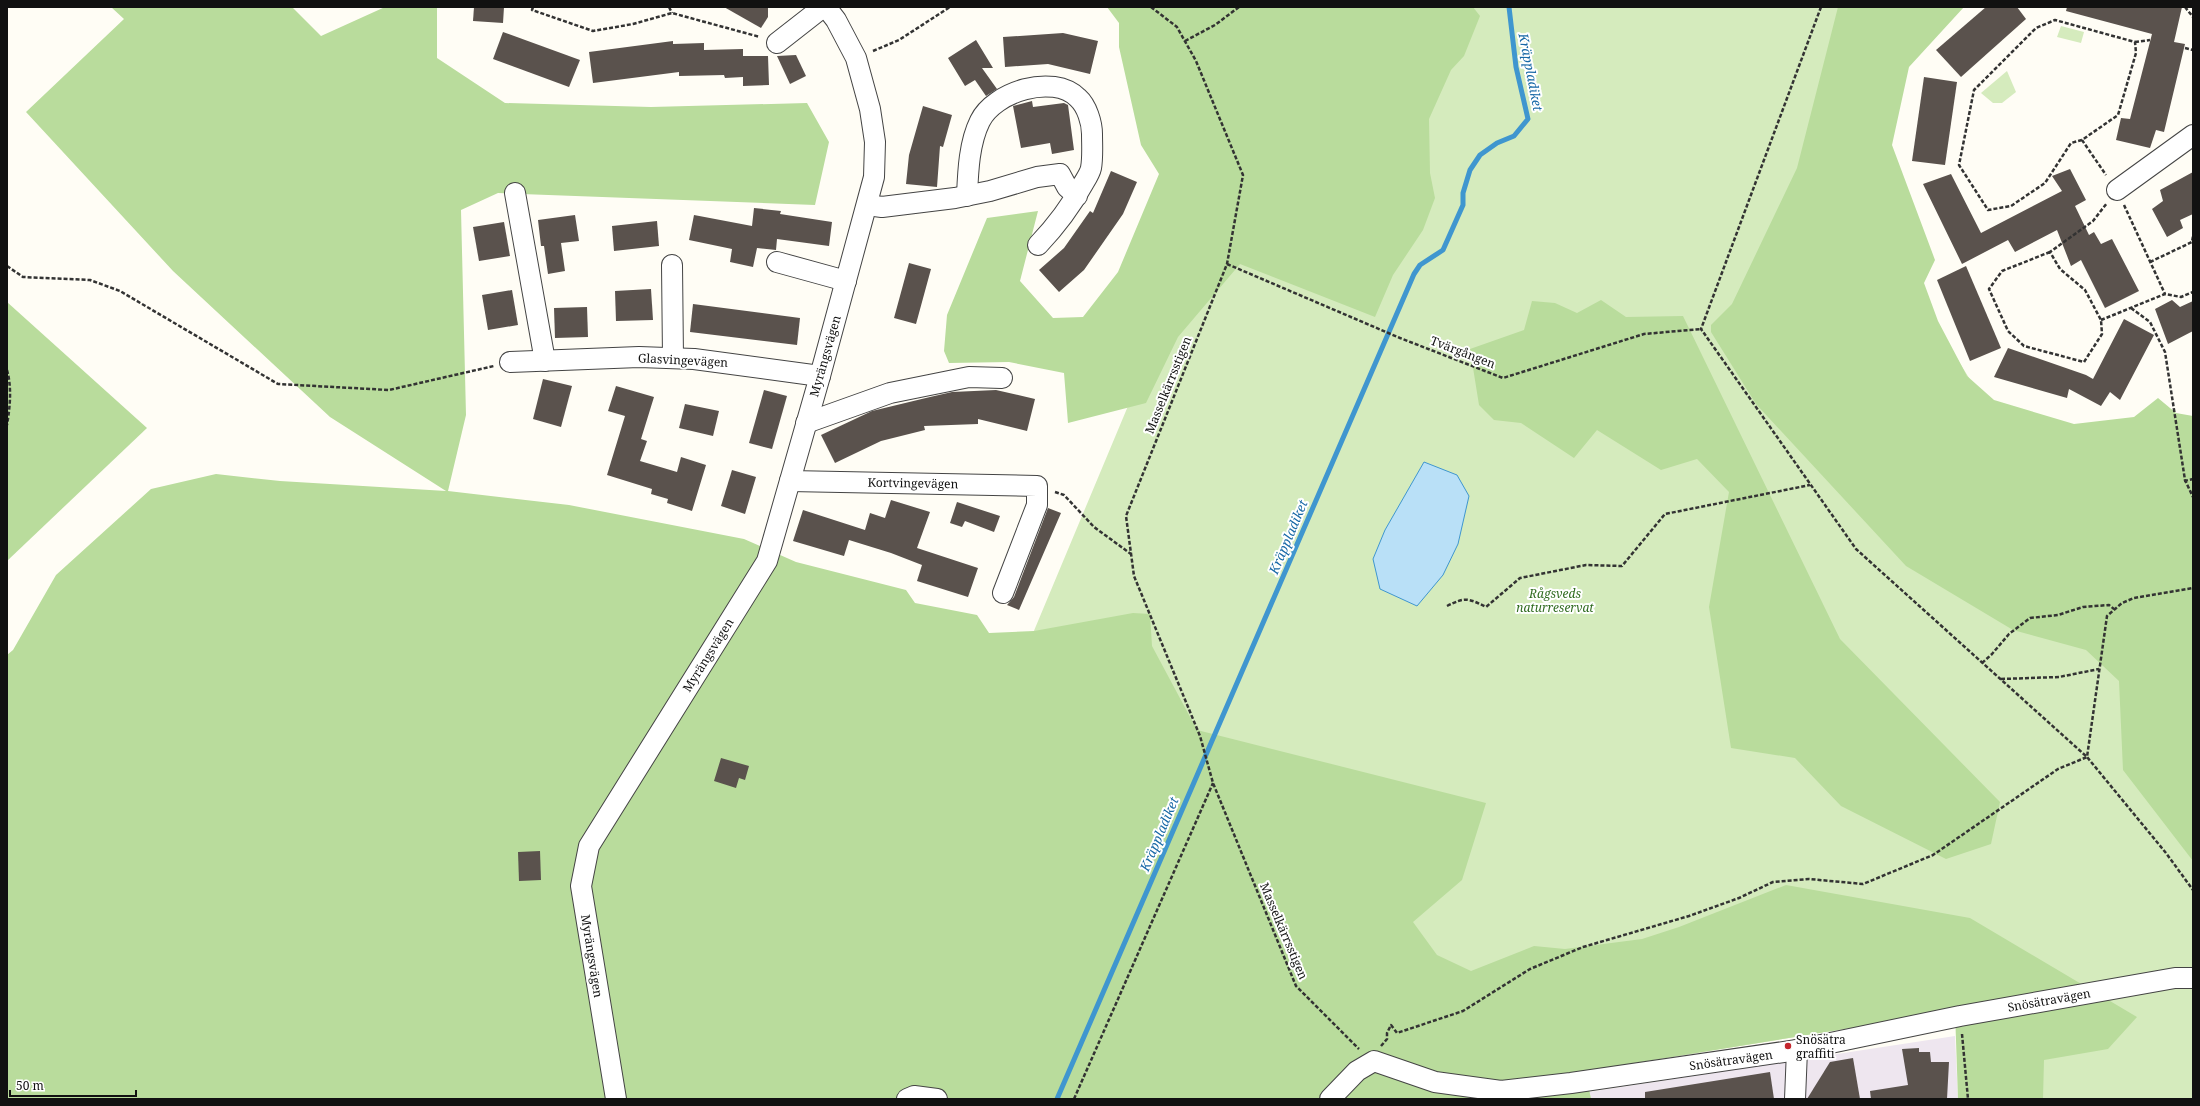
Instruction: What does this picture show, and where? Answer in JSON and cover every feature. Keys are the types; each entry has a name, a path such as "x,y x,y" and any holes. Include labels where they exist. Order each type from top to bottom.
{"street":[{"path":"777,43 823,7"},
{"name":"Myrängsvägen","path":"616,1099 581,886 589,846 767,561 820,376 874,177 875,142 870,109 856,58 836,20 826,7"},
{"path":"966,196 969,168 980,120 993,104 1010,94 1028,88 1045,86 1064,90 1079,98 1092,124 1091,170 1062,220 1038,245"},
{"path":"2117,190 2193,135"},
{"path":"867,204 882,207 966,196 1037,178 1060,174 1067,187 1077,196"},
{"path":"516,194 545,361"},
{"path":"777,262 846,281"},
{"path":"672,265 673,358"},
{"name":"Glasvingevägen","path":"510,362 599,358 673,358 759,366 820,376"},
{"path":"806,423 890,392 969,376 1002,378"},
{"name":"Kortvingevägen","path":"790,481 1037,486"},
{"path":"1003,593 1037,505 1037,486"},
{"name":"Snösätravägen","path":"1374,1061 1435,1082 1501,1091 1571,1083 1797,1050 1960,1016 2175,978 2193,978"},
{"path":"1795,1099 1797,1050"},
{"path":"1330,1099 1357,1071 1374,1061"},
{"path":"907,1099 914,1096 936,1099"}],"path":[{"path":"533,7 532,10 593,31 633,24 672,14 777,43"},
{"path":"669,7 672,14"},
{"path":"856,58 899,40 950,7"},
{"name":"Masselkärrsstigen","path":"1152,7 1177,27 1196,61 1243,175 1227,264 1126,516 1134,576 1200,736 1213,783 1296,986 1357,1048 1374,1061"},
{"path":"1185,41 1215,25 1240,7"},
{"path":"1821,7 1701,329 1856,549 2087,757 2166,852 2193,890"},
{"path":"2185,7 2193,17"},
{"path":"2135,42 2136,54 2118,115 2082,140 2071,143 2045,183 2011,206 1988,210 1959,165 1974,90 2036,28 2055,20 2135,42 2150,40"},
{"path":"2184,48 2193,50"},
{"path":"2082,140 2117,190 2165,294"},
{"path":"2050,252 2060,269 2085,290 2100,320 2102,334 2084,362 2024,346 2008,332 1989,290 2002,271 2050,252 2093,221 2117,190"},
{"path":"2150,262 2192,242 2193,236"},
{"name":"Tvärgången","path":"1227,264 1400,338 1503,378 1644,334 1701,329"},
{"path":"7,266 23,277 90,280 120,290 278,384 389,390 510,362"},
{"path":"2100,320 2165,294 2181,297 2193,292"},
{"path":"2131,308 2150,322 2165,352 2184,481 2193,497"},
{"path":"7,370 9,379 10,410 7,425"},
{"path":"2184,481 2193,479"},
{"path":"1446,606 1460,599 1468,598 1486,607 1520,578 1586,565 1622,566 1665,514 1810,485"},
{"path":"1037,486 1064,495 1094,528 1131,554"},
{"path":"2087,757 2107,616 2122,603 2134,598 2193,588"},
{"path":"1982,663 2009,634 2030,618 2058,615 2083,607 2109,605 2114,610"},
{"path":"2001,679 2059,677 2099,669"},
{"path":"1374,1061 1379,1048 1387,1039 1387,1033 1391,1025 1397,1033 1462,1011 1530,969 1584,947 1689,916 1739,898 1773,882 1809,878 1863,884 1933,855 2058,769 2087,757"},
{"path":"1074,1099 1213,783"},
{"path":"1960,1016 1968,1099"}],"shaded area":[{"path":"1955,1036 1958,1099 1591,1099 1589,1092"}],"green space":[{"path":"111,7 292,7 321,36 385,7 437,7 437,58 505,103 651,107 807,103 829,142 815,205 498,193 461,210 466,415 448,491 569,505 744,539 796,562 906,590 915,603 977,615 989,633 1034,631 1133,613 1150,614 1152,646 1197,730 1486,803 1462,880 1413,922 1437,955 1471,971 1534,946 1565,949 1642,939 1679,927 1786,885 1970,918 2137,1017 2108,1049 2044,1060 2043,1099 1958,1099 1955,1011 1585,1071 1591,1099 7,1099 7,655 13,650 56,575 151,489 216,474 280,481 446,491 330,417 173,271 26,112 124,19"},
{"path":"1107,7 1473,7 1480,16 1464,56 1451,70 1429,119 1430,173 1435,198 1423,230 1393,275 1375,317 1240,264 1178,337 1146,403 1068,423 1064,373 1009,362 949,363 944,351 947,315 987,218 1038,211 1020,281 1053,318 1083,317 1118,272 1159,174 1141,145 1119,47 1119,23"},
{"name":"Rågsveds naturreservat","path":"1295,7 1946,7 1901,50 1885,173 1918,296 1989,410 2193,486 2193,1099 1962,1099 1955,1011 1585,1071 1591,1099 838,1099"},
{"path":"1838,7 1964,7 1909,67 1892,145 1935,260 1924,283 1938,321 1967,376 1994,400 2074,424 2134,417 2158,398 2176,413 2193,416 2193,861 2123,770 2119,681 2086,650 2013,630 1906,566 1756,404 1711,332 1711,325 1732,304 1797,168"},
{"path":"2061,26 2084,32 2081,43 2057,37"},
{"path":"2007,71 2016,92 2002,103 1993,103 1981,93"},
{"path":"1601,300 1626,317 1683,316 1840,639 2000,802 1991,844 1946,859 1841,806 1795,758 1731,748 1709,607 1729,492 1697,459 1661,470 1597,430 1574,458 1521,423 1494,420 1479,405 1470,349 1524,330 1532,301 1555,303 1577,313"},
{"path":"7,302 147,428 7,561"}],"water":[{"path":"1424,462 1457,475 1469,496 1458,544 1443,575 1417,606 1380,589 1373,559 1385,530"}],"building":[{"path":"474,7 504,7 503,23 473,21"},
{"path":"724,7 768,7 768,17 761,28"},
{"path":"1986,7 2017,7 2026,19 1961,77 1936,50"},
{"path":"2067,7 2182,7 2174,42 2185,44 2164,132 2156,130 2150,148 2116,140 2121,118 2130,119 2152,34 2066,11"},
{"path":"503,32 580,60 569,87 493,59"},
{"path":"1063,33 1098,41 1090,74 1048,64 1005,67 1003,37"},
{"path":"976,40 993,68 982,68 997,89 986,96 975,80 965,86 948,58"},
{"path":"673,41 673,44 704,43 704,50 743,49 743,56 768,56 769,85 743,86 743,77 725,78 724,75 679,76 679,72 593,83 589,52"},
{"path":"796,55 806,76 790,84 777,56"},
{"path":"1924,77 1957,82 1945,165 1912,161"},
{"path":"1032,101 1033,107 1064,103 1068,105 1074,150 1052,154 1050,143 1021,148 1013,106"},
{"path":"923,106 952,115 943,147 940,146 937,187 906,184 909,155"},
{"path":"2070,169 2086,200 2075,206 2089,235 2094,232 2101,244 2112,239 2139,291 2105,308 2081,260 2071,266 2057,230 2015,252 2008,240 1962,264 1923,184 1951,174 1981,233 2062,191 2052,176"},
{"path":"1111,171 1137,182 1123,214 1084,270 1059,292 1039,270 1064,248 1090,211 1093,213"},
{"path":"2193,172 2193,214 2180,220 2183,228 2167,237 2152,209 2163,201 2160,190"},
{"path":"754,208 781,211 780,214 832,222 829,246 777,239 776,250 757,248 753,267 730,262 732,249 689,240 694,215 752,226"},
{"path":"575,215 579,241 561,243 565,271 548,274 544,246 541,246 538,220"},
{"path":"657,221 659,246 614,251 612,226"},
{"path":"504,222 510,256 479,261 473,227"},
{"path":"909,263 931,269 916,324 894,318"},
{"path":"1966,266 2001,348 1970,361 1937,280"},
{"path":"651,289 653,320 616,321 615,291"},
{"path":"512,290 518,325 488,330 482,295"},
{"path":"2172,300 2180,307 2193,301 2193,331 2168,344 2155,309"},
{"path":"693,304 800,318 797,345 690,332"},
{"path":"587,307 588,337 555,338 554,308"},
{"path":"2124,319 2154,335 2120,400 2110,392 2101,406 2069,389 2067,398 1994,377 2008,348 2086,375 2093,379"},
{"path":"543,379 572,386 561,427 533,419"},
{"path":"616,386 654,397 641,439 647,441 640,461 677,472 681,457 706,465 692,511 667,503 668,499 651,494 652,489 607,475 625,416 608,411"},
{"path":"764,390 787,396 772,449 749,443"},
{"path":"996,390 1035,399 1027,431 978,419 978,424 924,426 925,430 881,441 835,463 821,435 872,411 952,392"},
{"path":"685,404 719,411 713,436 679,428"},
{"path":"732,470 756,477 745,514 721,506"},
{"path":"891,500 930,512 917,548 978,568 968,597 917,581 922,565 891,553 849,540 844,556 793,541 803,510 865,530 870,513 885,518"},
{"path":"957,502 1000,516 994,532 965,521 962,527 950,523"},
{"path":"1048,508 1061,513 1019,610 1007,605 1014,597"},
{"path":"721,758 749,766 745,780 739,778 736,788 714,781"},
{"path":"540,851 541,880 519,881 518,852"},
{"path":"1919,1048 1919,1052 1930,1052 1931,1062 1949,1062 1947,1099 1871,1099 1870,1091 1908,1085 1902,1049"},
{"path":"1853,1058 1860,1099 1807,1099 1830,1062"},
{"path":"1770,1072 1774,1099 1645,1099 1645,1092"}],"waterway":[{"name":"Kräppladiket","path":"1057,1099 1414,274 1420,265 1443,250 1463,205 1463,193 1470,170 1480,155 1497,143 1514,136 1528,119 1516,67 1509,7"}],"place":[{"name":"Snösätra graffiti","path":"1788,1046"}]}
